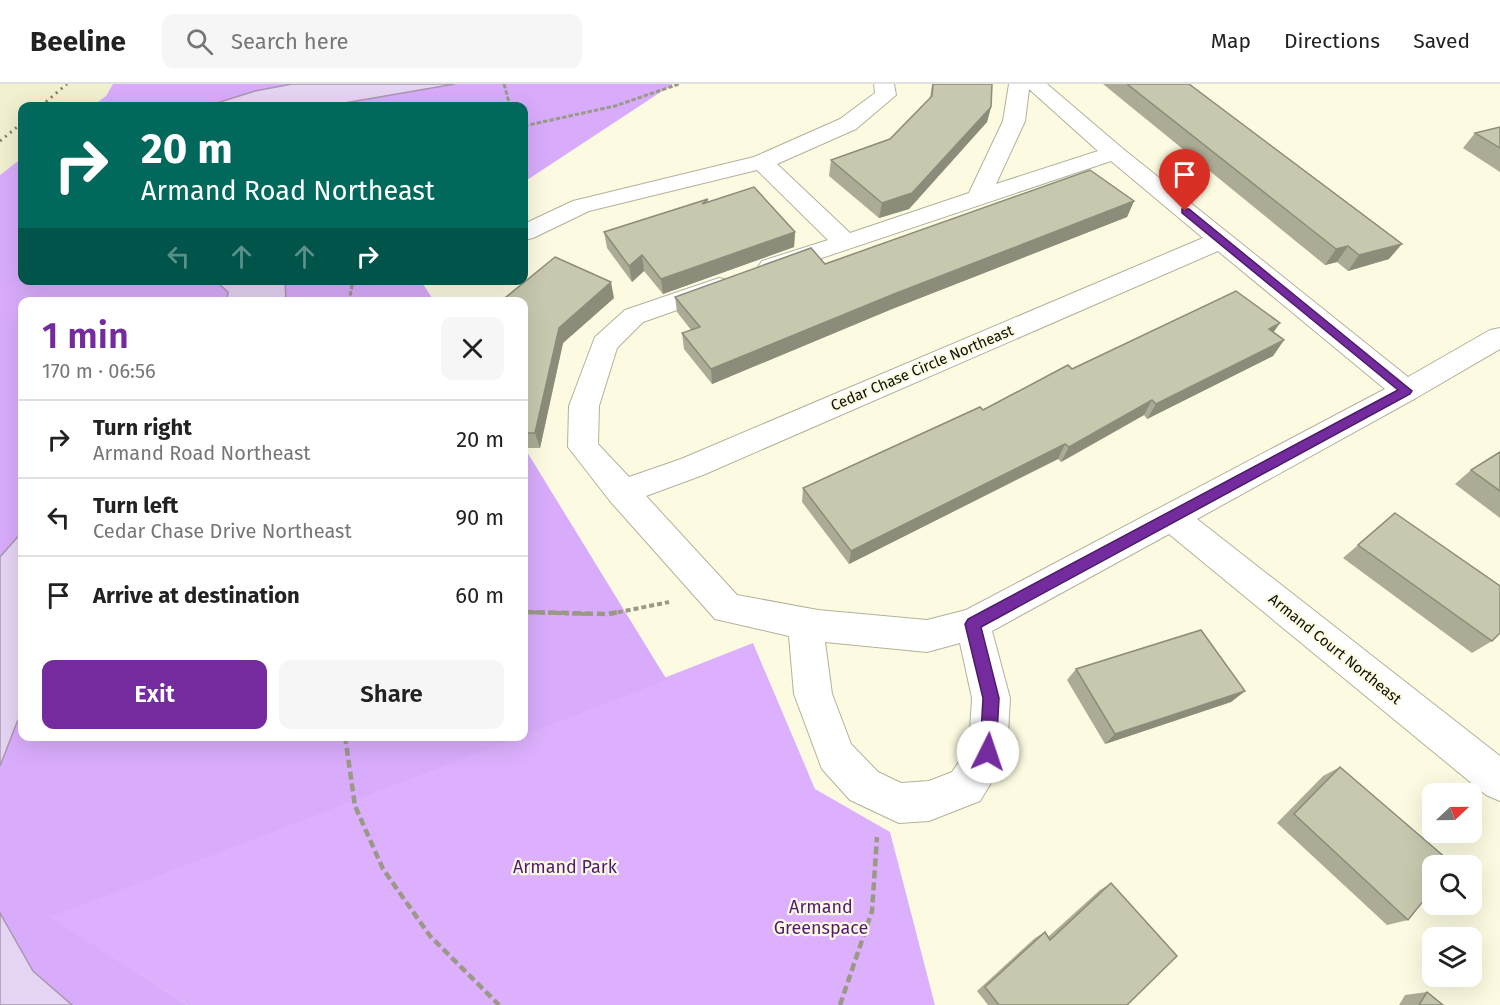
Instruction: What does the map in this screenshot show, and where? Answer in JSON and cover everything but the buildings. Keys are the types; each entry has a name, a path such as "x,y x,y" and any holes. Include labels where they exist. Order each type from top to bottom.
{"street":[{"path":"528,231 582,206 762,162 848,124 886,95 884,84"},
{"path":"979,197 1014,121 1019,84"},
{"path":"1035,84 1114,153 1406,391"},
{"path":"1114,153 844,241 634,316 605,344 584,406 583,447 727,608 805,623 927,636 973,624 1406,391 1500,337"},
{"path":"762,162 844,241"},
{"name":"Cedar Chase Circle Northeast","path":"621,492 692,467 1221,240"},
{"name":"Armand Court Northeast","path":"1171,517 1500,781"},
{"path":"805,623 813,694 836,756 864,786 899,802 929,801 966,787 988,752 991,698 973,624"}],"path":[{"path":"504,84 509,102"},
{"path":"528,124 615,106 679,84"},
{"path":"528,612 608,614 692,598 727,608"},
{"path":"346,741 355,806 383,869 430,936 499,1005"},
{"path":"840,1005 872,911 879,793"}],"shaded area":[{"path":"0,84 113,84 106,96 98,102 18,102 18,161 0,175"},
{"path":"113,84 673,84 528,179 528,102 98,102 106,96"},
{"path":"292,84 455,84 350,102 220,102 255,91"},
{"path":"18,161 18,285 424,285 431,297 18,297 18,741 509,741 51,917 187,1005 0,1005 0,175"},
{"path":"220,285 285,285 286,297 227,297 228,292"},
{"path":"528,454 667,680 528,733"},
{"path":"18,537 18,720 0,766 0,557"},
{"path":"0,913 33,971 72,1005 0,1005"}],"green space":[{"name":"Armand Park","path":"753,643 815,789 890,832 935,1005 187,1005 50,917 504,741 528,741 528,731"}],"railway":[{"path":"46,102 67,84"},
{"path":"0,141 18,126"}],"route":[{"path":"988,752 991,698 973,624 1406,391 1185,211"}],"park label":[{"name":"Armand Greenspace","path":"821,917"}]}
